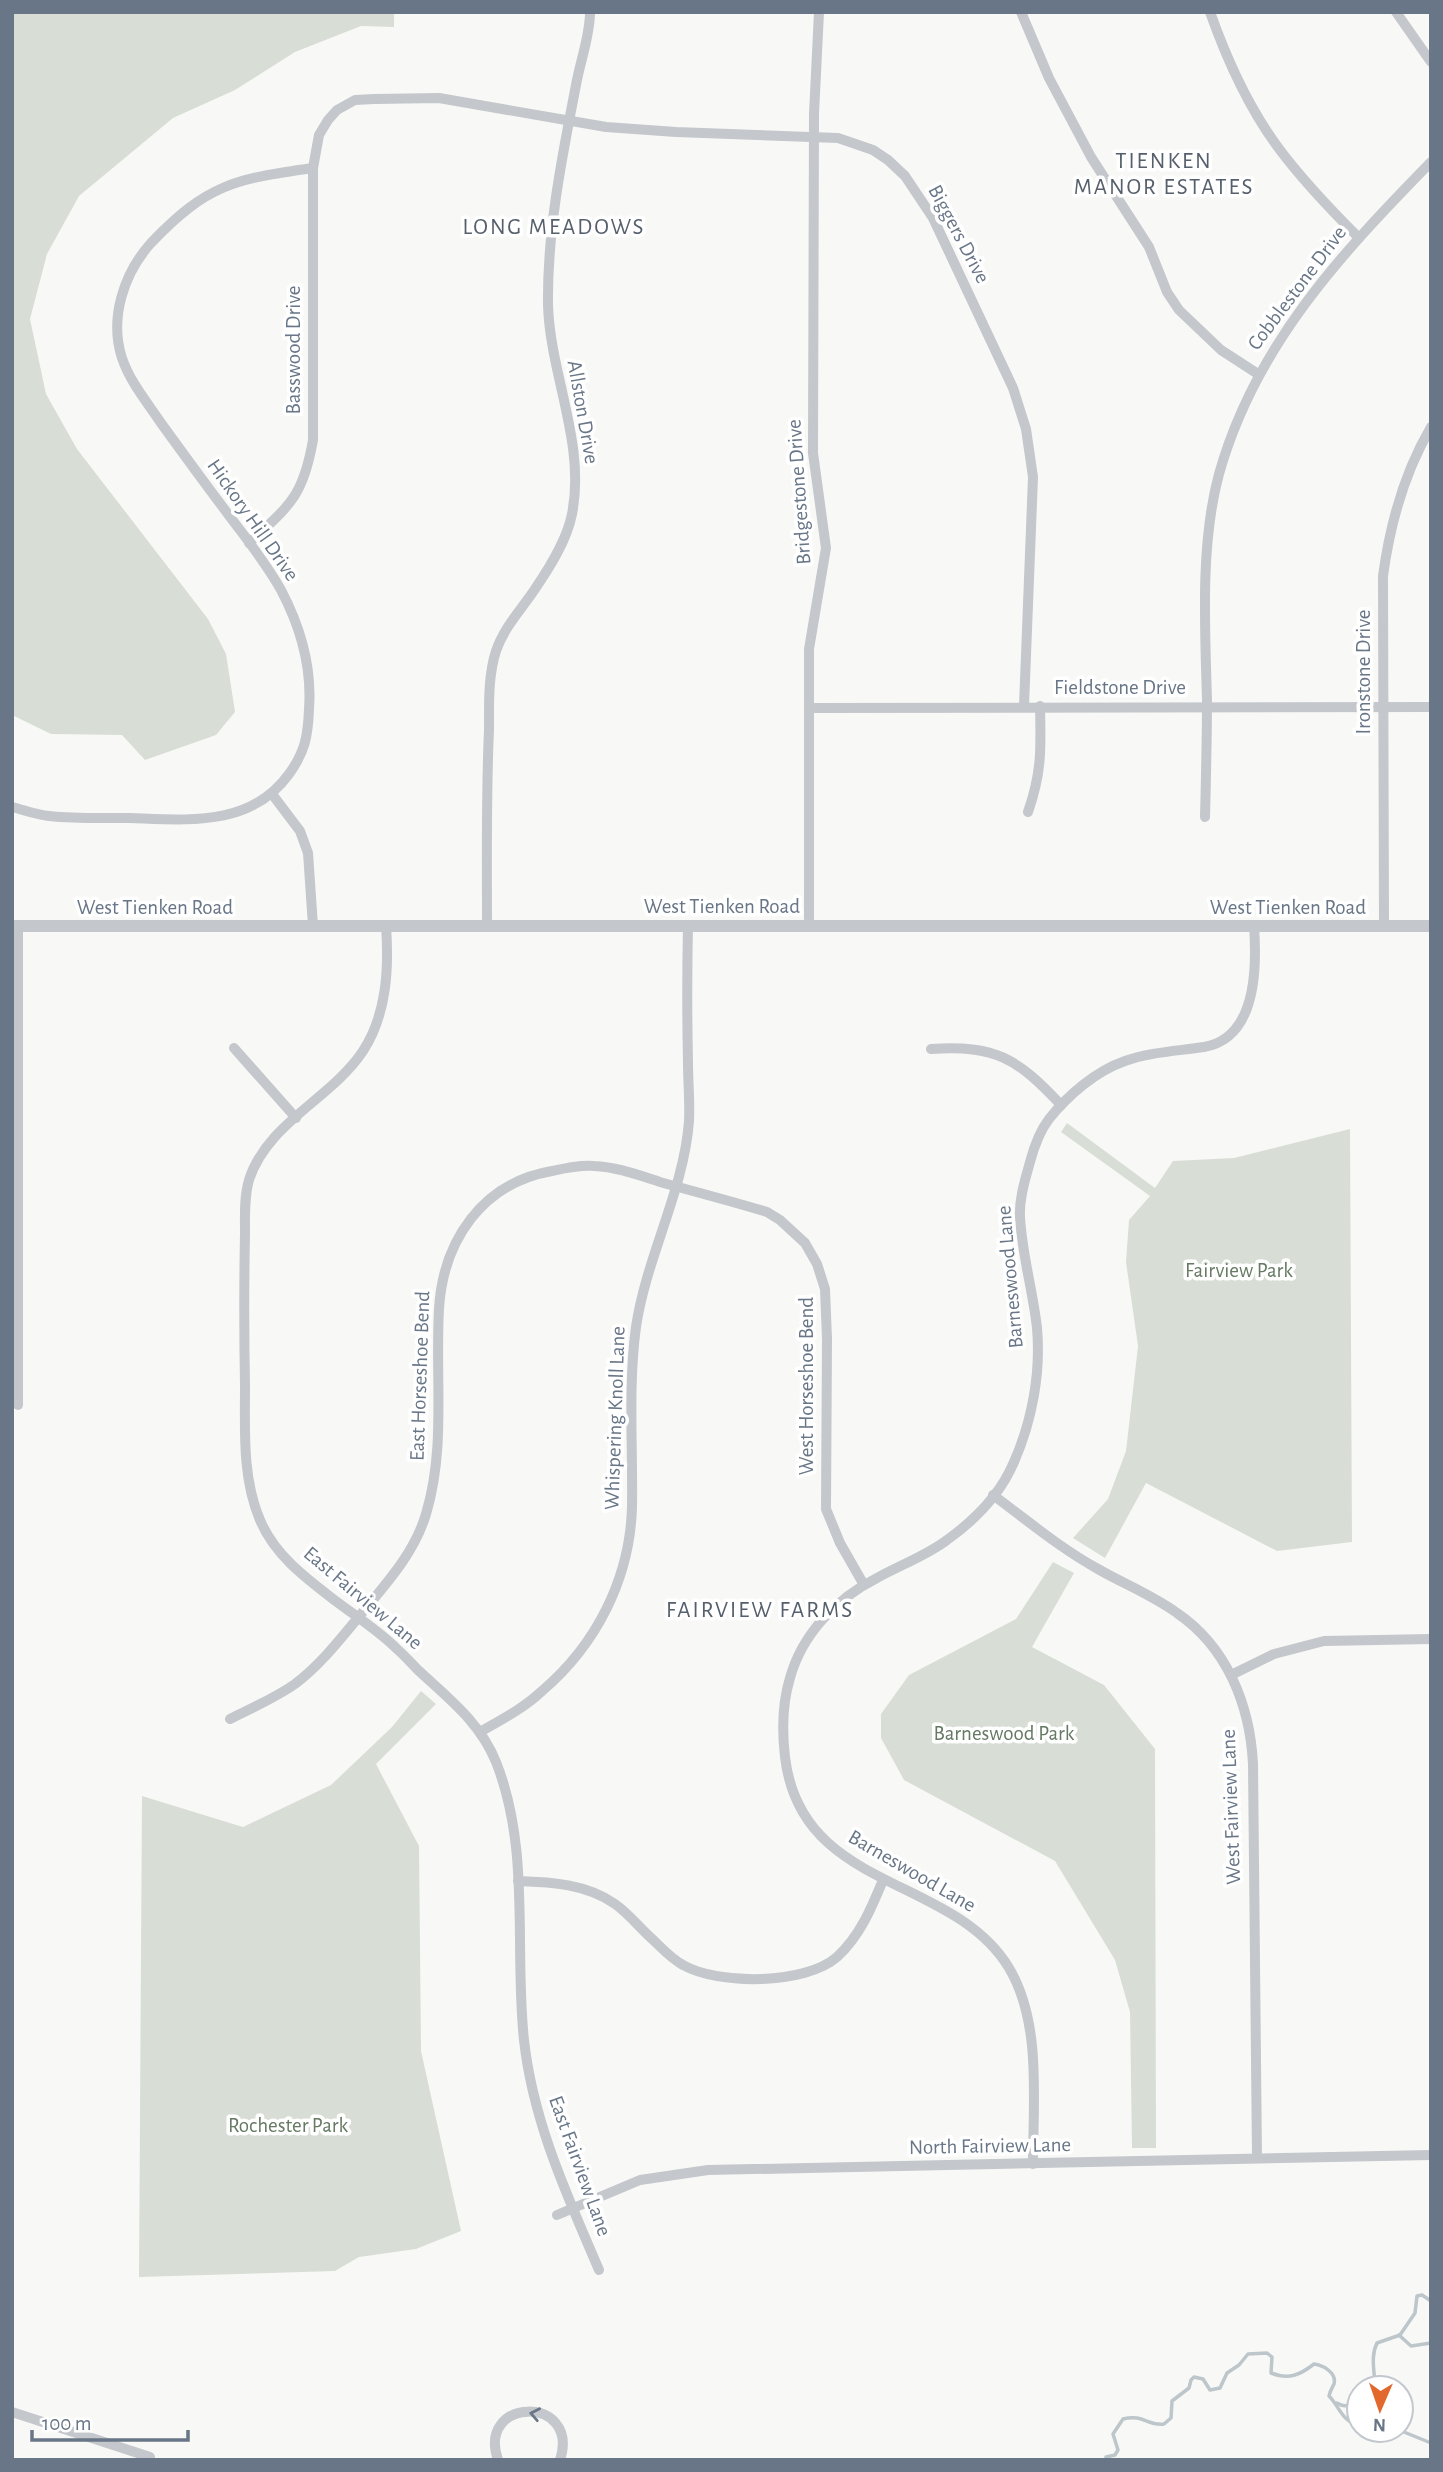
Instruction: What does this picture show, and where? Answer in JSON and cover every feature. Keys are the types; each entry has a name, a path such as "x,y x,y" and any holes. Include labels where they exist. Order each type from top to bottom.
{"street":[{"name":"Allston Drive","path":"487,926 487,770 492,666 502,635 535,590 566,535 573,504 575,485 572,451 551,339 548,306 551,237 590,12"},
{"name":"Bridgestone Drive","path":"809,926 809,649 826,548 813,453 814,136 820,12"},
{"path":"1021,12 1049,78 1091,157 1149,247 1173,301 1210,342 1258,374"},
{"path":"1210,12 1243,89 1279,150 1313,191 1359,238"},
{"path":"1396,12 1431,62"},
{"name":"Biggers Drive","path":"319,135 337,110 355,100 439,98 606,127 838,138 873,150 888,160 905,176 933,218 1013,388 1026,429 1033,477 1024,706"},
{"name":"Basswood Drive","path":"249,542 299,493 313,440 313,168 319,135"},
{"name":"Cobblestone Drive","path":"1205,817 1207,573 1210,528 1219,475 1258,374 1302,306 1359,238 1431,162"},
{"name":"Hickory Hill Drive","path":"12,807 48,816 221,817 260,804 279,788 298,762 308,737 310,693 304,647 296,622 280,588 249,542 131,379 121,356 118,327 120,298 129,272 146,249 192,204 209,193 243,179 313,168"},
{"name":"Ironstone Drive","path":"1384,926 1383,576 1387,546 1406,481 1418,449 1431,427"},
{"path":"1028,812 1038,783 1041,760 1040,706"},
{"name":"Fieldstone Drive","path":"808,708 1431,706"},
{"path":"272,794 300,831 308,853 313,926"},
{"name":"Whispering Knoll Lane","path":"480,1732 540,1693 565,1670 585,1648 619,1583 629,1541 632,1509 632,1375 637,1322 642,1294 676,1186 689,1122 688,925"},
{"path":"15,926 18,1405"},
{"name":"West Tienken Road","path":"15,926 1431,926"},
{"name":"East Fairview Lane","path":"386,926 388,952 385,990 380,1013 365,1049 344,1074 270,1142 249,1181 246,1204 245,1448 251,1494 268,1538 287,1560 395,1646 459,1706 480,1732 495,1760 508,1797 515,1841 521,2004 529,2080 549,2148 598,2270"},
{"name":"Barneswood Lane","path":"1033,2164 1033,2086 1027,2006 1010,1969 987,1938 970,1926 851,1862 817,1832 805,1816 786,1768 783,1713 787,1688 803,1647 830,1611 851,1592 946,1541 1004,1483 1016,1459 1030,1417 1036,1382 1037,1331 1020,1214 1024,1182 1040,1132 1061,1105 1086,1083 1108,1069 1126,1060 1221,1042 1234,1030 1243,1016 1254,987 1254,926"},
{"path":"931,1049 961,1047 1001,1055 1018,1063 1061,1105"},
{"path":"234,1048 296,1118"},
{"name":"East Horseshoe Bend","path":"230,1719 280,1693 301,1679 327,1655 414,1545 426,1516 439,1441 439,1306 450,1250 462,1228 489,1199 533,1173 592,1165 618,1168 676,1186"},
{"name":"West Horseshoe Bend","path":"676,1186 767,1212 805,1243 817,1264 825,1289 827,1339 826,1509 840,1543 864,1585"},
{"name":"West Fairview Lane","path":"993,1495 1065,1549 1179,1614 1218,1653 1244,1706 1251,1735 1257,2158"},
{"path":"1231,1675 1274,1654 1324,1641 1431,1639"},
{"path":"518,1881 578,1887 596,1893 616,1905 667,1954 683,1965 708,1975 748,1979 792,1975 817,1969 836,1958 867,1919 883,1880"},
{"name":"North Fairview Lane","path":"557,2215 640,2180 708,2170 1431,2155"},
{"path":"498,2460 494,2447 501,2424 521,2411 533,2411 554,2421 559,2429 563,2439 560,2460"},
{"path":"12,2412 150,2457"}],"green space":[{"path":"12,12 394,12 394,27 361,26 295,52 235,90 173,118 79,196 47,254 30,319 46,394 77,449 208,619 226,654 235,712 216,735 145,760 122,735 51,734 12,715"},
{"name":"Fairview Park","path":"1067,1123 1155,1188 1173,1161 1234,1158 1350,1129 1352,1542 1277,1551 1146,1483 1105,1558 1073,1538 1108,1499 1126,1451 1138,1346 1126,1262 1129,1220 1150,1196 1061,1132"},
{"name":"Barneswood Park","path":"1053,1562 1074,1573 1032,1647 1104,1685 1155,1749 1156,2148 1132,2148 1130,2012 1115,1960 1055,1861 904,1780 881,1738 881,1714 909,1675 1016,1619"},
{"name":"Rochester Park","path":"421,1691 436,1704 376,1764 419,1846 421,2051 461,2231 416,2249 359,2257 335,2271 139,2277 142,1796 243,1827 331,1785 392,1727"}],"waterway":[{"path":"1374,2374 1373,2359 1377,2343 1400,2335 1415,2313 1417,2296 1422,2295 1431,2301"},
{"path":"1399,2335 1411,2346 1431,2343"},
{"path":"1106,2460 1106,2457 1115,2455 1118,2450 1113,2434 1123,2419 1136,2418 1164,2424 1171,2418 1172,2401 1189,2388 1194,2377 1203,2379 1210,2390 1220,2388 1227,2373 1239,2365 1248,2354 1267,2353 1272,2357 1271,2373 1277,2375 1294,2375 1314,2364 1325,2368 1334,2380 1329,2396 1345,2418"},
{"path":"1337,2403 1345,2406"},
{"path":"1415,2436 1431,2443"}],"district":[{"name":"TIENKEN MANOR ESTATES","path":"1164,174"},
{"name":"LONG MEADOWS","path":"554,227"},
{"name":"FAIRVIEW FARMS","path":"760,1610"}]}
